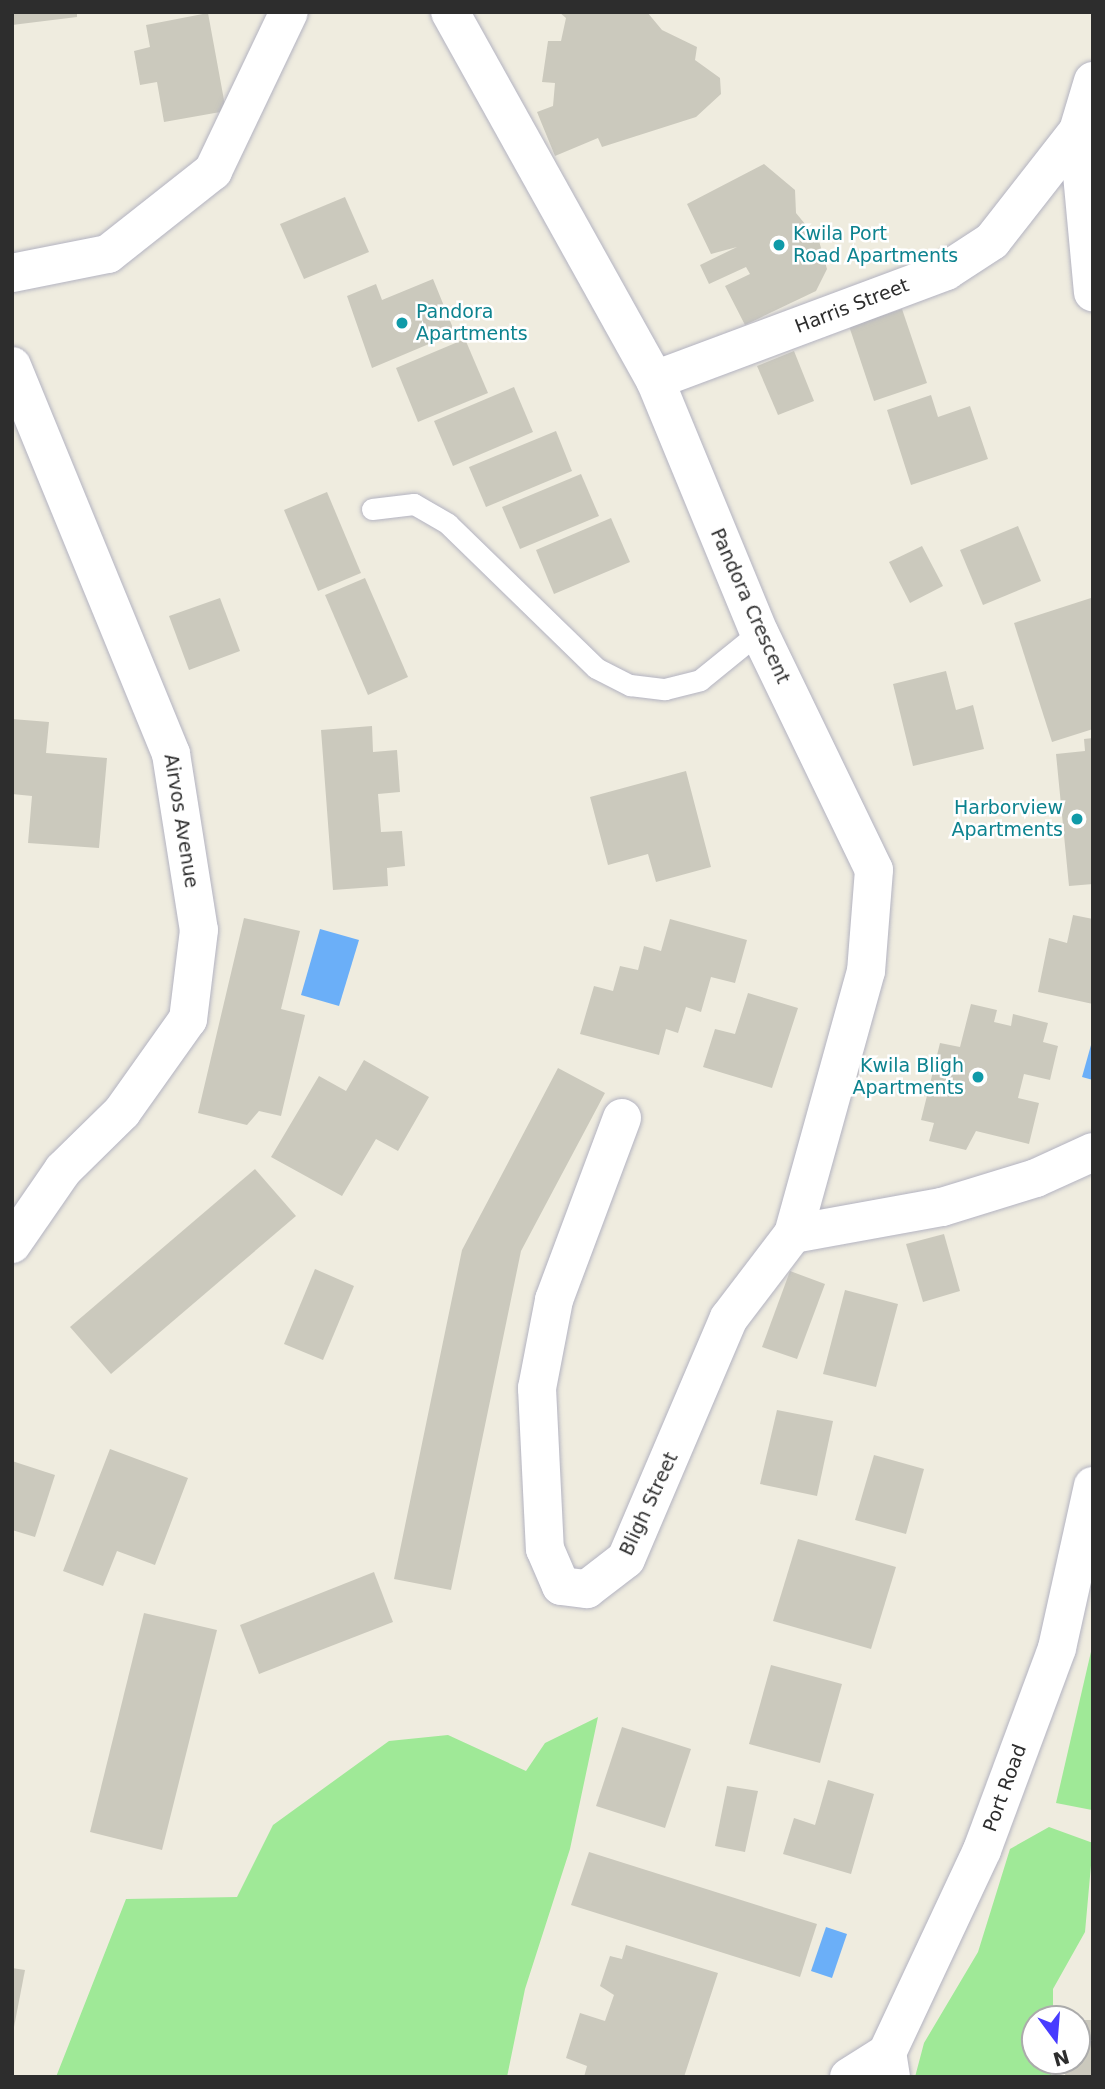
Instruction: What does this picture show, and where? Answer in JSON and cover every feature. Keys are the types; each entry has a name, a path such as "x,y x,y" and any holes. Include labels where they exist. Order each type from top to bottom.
{"street":[{"path":"12,274 108,254 213,171 289,12"},
{"name":"Pandora Crescent","path":"450,12 655,380 759,632 874,870 866,971 793,1234"},
{"path":"1093,81 1078,131 1093,292"},
{"name":"Harris Street","path":"655,380 946,271 992,241 1078,131"},
{"name":"Airvos Avenue","path":"12,366 171,754 199,930 188,1018 122,1112 63,1170 12,1244"},
{"name":"Bligh Street","path":"622,1118 554,1300 537,1388 545,1549 561,1586 587,1589 626,1559 729,1318 793,1234"},
{"path":"793,1234 942,1207 1036,1178 1093,1152"},
{"name":"Port Road","path":"889,2065 982,1850 1052,1660 1093,1486"},
{"path":"849,2077 889,2065"}],"lane":[{"path":"372,509 414,504 447,524 596,668 630,685 665,689 700,680 759,632"}],"green space":[{"path":"1093,1643 1093,1810 1092,1810 1056,1803"},
{"path":"598,1717 570,1849 525,1989 507,2077 56,2077 126,1899 237,1897 273,1825 389,1741 448,1735 526,1771 545,1743"},
{"path":"1049,1827 1093,1843 1085,1932 1053,1989 1053,2005 1021,2005 1021,2075 1051,2077 915,2077 924,2043 978,1952 1010,1849"}],"water":[{"path":"320,929 359,940 339,1006 301,995"},
{"path":"1093,1038 1093,1080 1082,1077"},
{"path":"826,1927 847,1934 832,1978 811,1971"}],"building":[{"path":"12,12 77,12 77,17 12,25"},
{"path":"559,12 647,12 662,30 697,47 695,60 720,78 721,94 696,117 602,147 598,138 555,156 537,112 553,106 555,83 542,82 548,41 561,41 566,18"},
{"path":"208,13 226,111 164,122 157,82 140,85 134,51 150,47 146,25"},
{"name":"Kwila Port Road Apartments","path":"764,164 795,190 796,213 819,241 827,269 816,291 745,325 725,286 750,274 746,267 709,284 700,265 737,247 711,254 687,204"},
{"path":"345,197 369,252 304,279 280,224"},
{"name":"Pandora Apartments","path":"433,279 455,333 372,368 347,296 376,284 382,300"},
{"path":"902,309 927,383 874,401 849,326"},
{"name":"Pandora Apartments","path":"465,339 488,393 418,422 396,368"},
{"path":"794,351 814,401 778,415 757,366"},
{"name":"Pandora Apartments","path":"514,387 533,432 453,466 434,421"},
{"path":"931,395 938,417 970,406 988,459 911,485 887,410"},
{"path":"556,431 572,471 486,507 469,467"},
{"path":"581,474 599,516 520,549 502,507"},
{"path":"327,492 361,573 318,591 284,510"},
{"path":"611,518 630,562 554,594 536,550"},
{"path":"1018,526 1041,581 983,605 960,550"},
{"path":"922,546 943,586 910,603 889,562"},
{"path":"365,578 408,677 368,695 325,595"},
{"path":"220,598 240,651 189,670 169,616"},
{"path":"1091,598 1093,729 1052,742 1014,623"},
{"path":"946,671 956,710 973,705 984,749 913,766 893,684"},
{"path":"12,719 49,722 46,753 107,758 99,848 28,843 32,796 12,794"},
{"path":"372,726 373,752 397,750 400,792 378,794 381,832 402,831 405,866 387,868 388,886 333,890 321,730"},
{"name":"Harborview Apartments","path":"1093,738 1093,884 1069,886 1056,754 1085,751 1084,739"},
{"path":"686,771 711,867 656,882 648,854 608,865 590,797"},
{"path":"1073,915 1093,919 1093,1004 1038,992 1049,938 1067,943"},
{"path":"244,918 300,931 281,1009 305,1015 281,1116 259,1111 247,1125 198,1113"},
{"path":"670,919 747,940 735,983 711,977 701,1012 686,1007 678,1033 666,1029 659,1055 580,1034 594,986 613,991 620,966 638,970 644,946 661,951"},
{"path":"748,993 798,1008 772,1088 703,1067 715,1029 735,1034"},
{"name":"Kwila Bligh Apartments","path":"971,1004 997,1010 994,1022 1011,1026 1013,1014 1048,1023 1043,1042 1058,1046 1050,1080 1024,1074 1018,1098 1039,1103 1029,1144 976,1131 966,1150 929,1141 934,1123 921,1120 940,1043 960,1047"},
{"path":"364,1060 429,1097 398,1151 376,1139 342,1196 271,1157 319,1076 346,1091"},
{"path":"558,1068 605,1093 521,1251 451,1590 394,1579 462,1250"},
{"path":"255,1169 296,1216 111,1374 70,1327"},
{"path":"944,1234 960,1291 923,1302 906,1244"},
{"path":"315,1269 354,1286 323,1360 284,1344"},
{"path":"790,1271 825,1284 797,1359 762,1347"},
{"path":"845,1290 898,1304 876,1387 823,1374"},
{"path":"777,1410 833,1421 817,1496 760,1484"},
{"path":"110,1449 188,1478 155,1565 117,1551 103,1586 63,1571"},
{"path":"874,1455 924,1469 906,1534 855,1520"},
{"path":"12,1461 55,1475 35,1537 12,1530"},
{"path":"798,1539 896,1567 871,1649 773,1621"},
{"path":"374,1572 393,1622 259,1674 240,1625"},
{"path":"144,1613 217,1630 162,1850 90,1832"},
{"path":"771,1665 842,1684 820,1763 749,1744"},
{"path":"622,1727 691,1749 665,1828 596,1806"},
{"path":"828,1780 874,1794 851,1874 783,1854 794,1818 815,1825"},
{"path":"727,1786 758,1791 745,1852 715,1846"},
{"path":"589,1852 817,1924 800,1977 571,1905"},
{"path":"626,1945 718,1973 684,2077 584,2077 587,2066 566,2058 580,2013 605,2021 614,1995 600,1986 610,1956 622,1959"},
{"path":"12,1968 25,1970 14,2027 12,2027"},
{"path":"1093,2020 1093,2077 1065,2077 1091,2075"}],"place":[{"name":"Kwila Port Road Apartments","path":"779,245"},
{"name":"Pandora Apartments","path":"402,323"},
{"name":"Harborview Apartments","path":"1077,819"},
{"name":"Kwila Bligh Apartments","path":"978,1077"}]}
